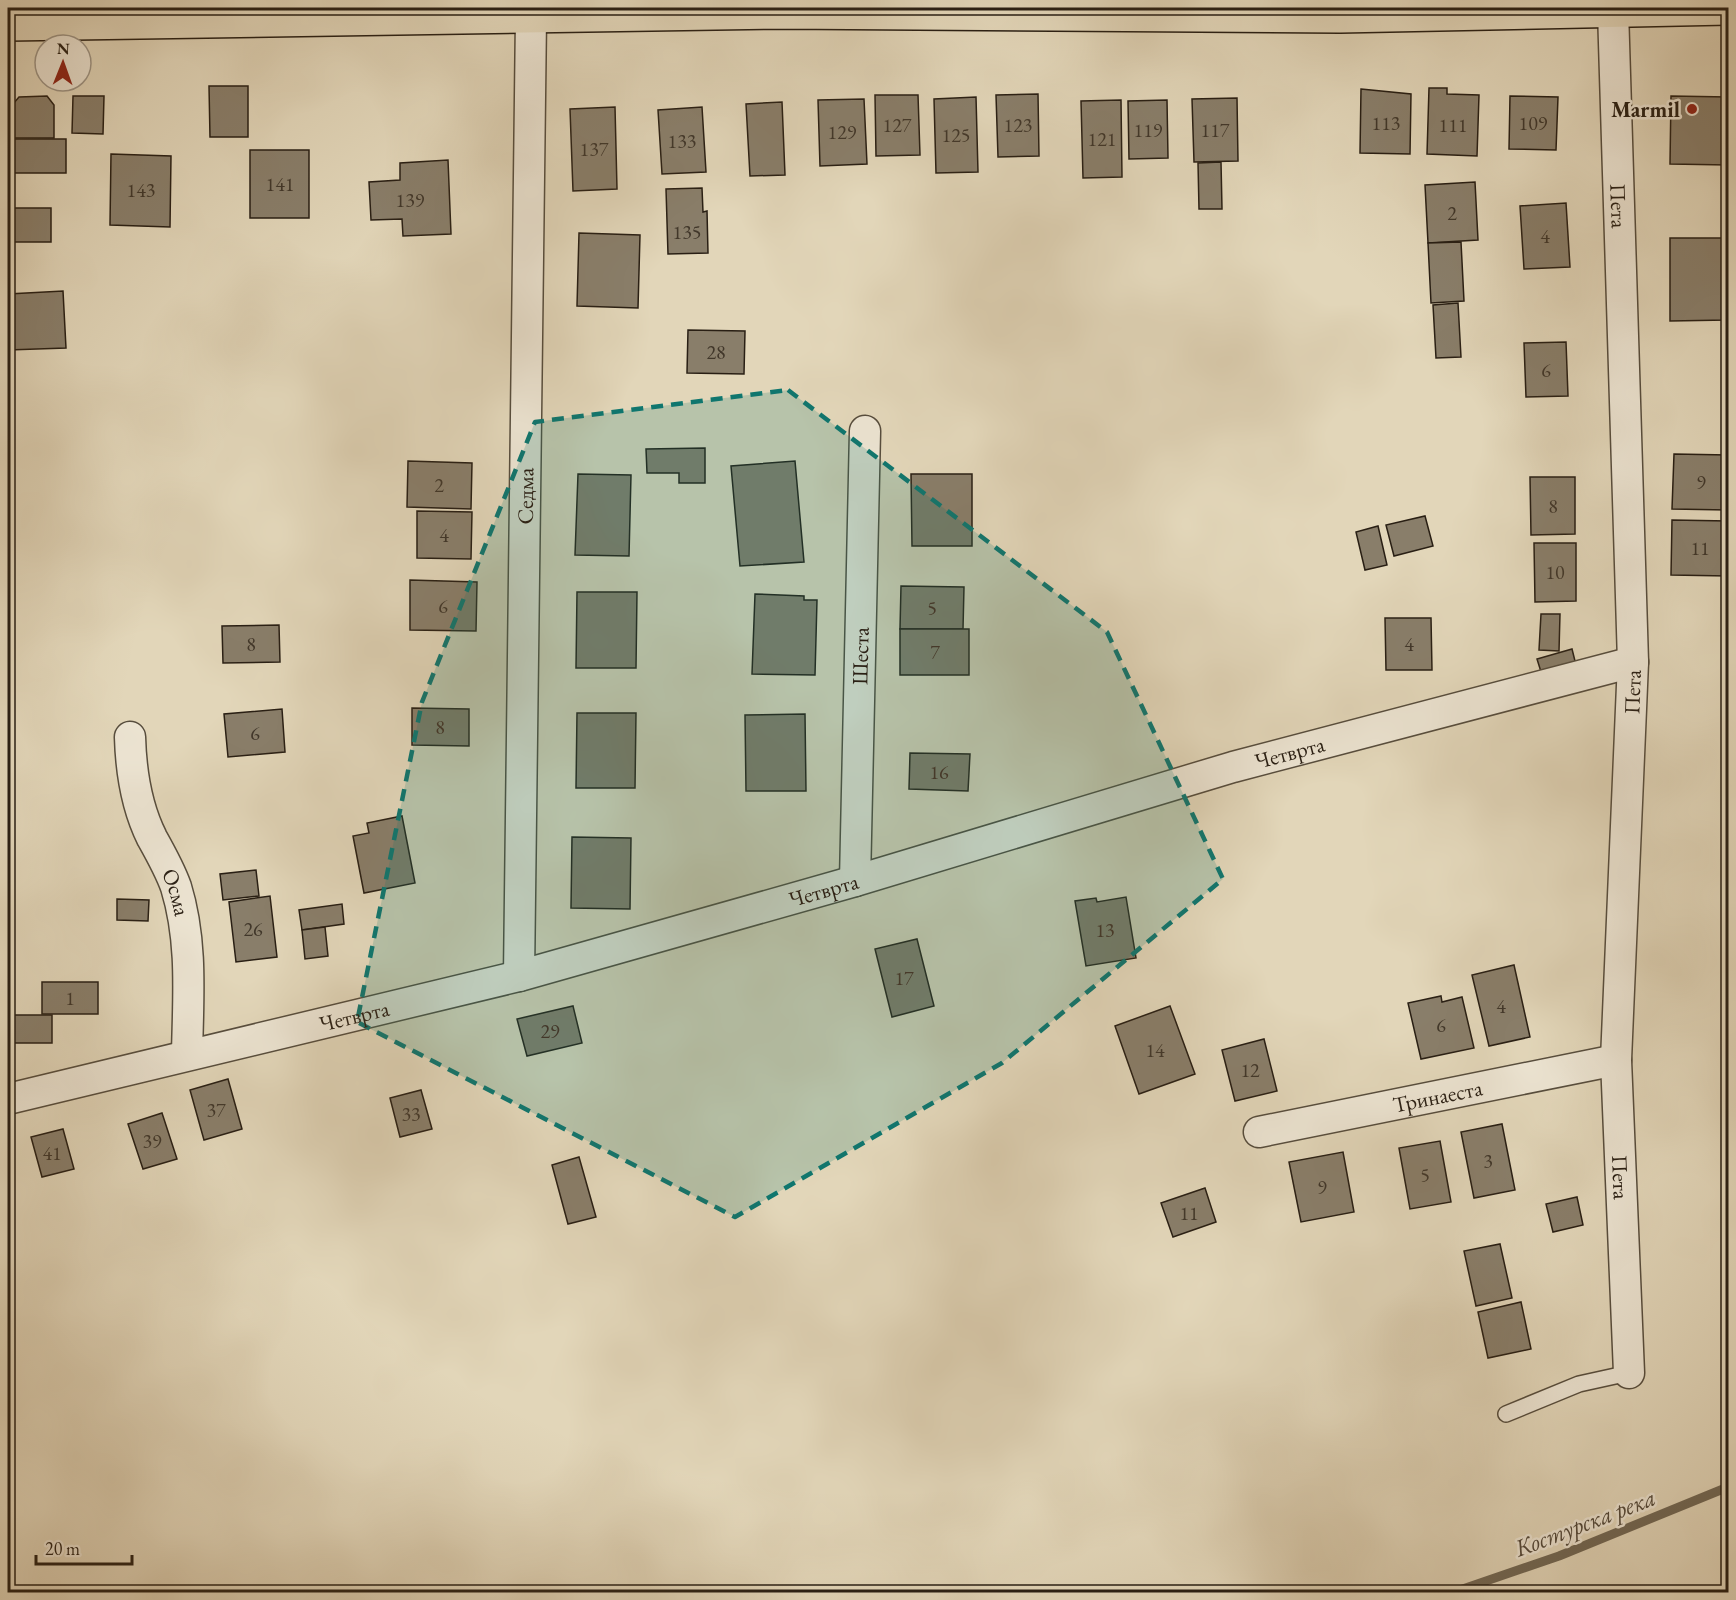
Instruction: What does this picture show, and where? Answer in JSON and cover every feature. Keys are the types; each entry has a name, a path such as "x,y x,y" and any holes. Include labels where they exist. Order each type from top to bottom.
{"main road":[{"path":"8,24 61,15 531,17 783,12 1340,16 1728,8"}],"street":[{"name":"Пета","path":"1613,9 1633,662 1616,1060 1629,1372"},
{"name":"Седма","path":"519,976 531,17"},
{"name":"Шеста","path":"855,881 865,431"},
{"name":"Четврта","path":"8,1099 519,976 855,881 1233,767 1633,662"},
{"name":"Осма","path":"130,737 135,792 144,818 175,886 183,916 189,968 187,1055"},
{"name":"Тринаеста","path":"1259,1132 1616,1060"}],"lane":[{"path":"1506,1414 1579,1384 1629,1372"}],"highlighted area":[{"path":"788,390 1107,632 1223,879 1002,1063 735,1217 357,1022 422,702 535,422"}],"building":[{"path":"209,86 248,86 248,137 210,137"},
{"path":"1429,88 1447,88 1447,94 1479,95 1477,156 1427,154"},
{"path":"1361,89 1411,94 1410,154 1360,153"},
{"path":"1038,94 1039,156 998,157 996,95"},
{"path":"875,95 918,95 920,155 876,156"},
{"path":"47,96 54,105 54,138 13,138 13,104 19,97"},
{"path":"73,96 104,96 103,134 72,133"},
{"path":"1510,96 1558,97 1556,150 1509,149"},
{"path":"1671,96 1728,97 1728,165 1670,164"},
{"path":"976,97 978,172 936,173 934,99"},
{"path":"1237,98 1238,161 1194,162 1192,99"},
{"path":"864,99 867,164 820,166 818,100"},
{"path":"1121,100 1122,177 1083,178 1081,101"},
{"path":"1167,100 1168,158 1129,159 1128,101"},
{"path":"782,102 785,175 750,176 746,104"},
{"path":"615,107 617,189 573,191 570,109"},
{"path":"702,107 706,172 662,174 658,110"},
{"path":"8,139 66,139 66,173 8,173"},
{"path":"250,150 309,150 309,218 250,218"},
{"path":"111,154 171,156 170,227 110,225"},
{"path":"448,160 451,234 403,236 402,219 371,220 369,182 400,180 400,163"},
{"path":"1221,162 1222,209 1199,209 1198,163"},
{"path":"1475,182 1478,240 1428,243 1425,185"},
{"path":"702,188 703,212 707,211 708,253 668,254 666,189"},
{"path":"1566,203 1570,267 1524,269 1520,206"},
{"path":"8,208 51,208 51,242 8,242"},
{"path":"579,233 640,235 638,308 577,306"},
{"path":"1670,238 1727,238 1727,320 1670,321"},
{"path":"1461,242 1464,301 1431,303 1428,243"},
{"path":"63,291 66,348 8,350 8,294"},
{"path":"1458,303 1461,357 1436,358 1433,305"},
{"path":"688,330 745,331 744,374 687,373"},
{"path":"1566,342 1568,396 1526,397 1524,343"},
{"path":"705,448 705,483 679,483 679,473 647,473 646,449"},
{"path":"1674,454 1728,455 1728,510 1672,509"},
{"path":"408,461 472,463 471,509 407,507"},
{"path":"795,461 804,562 740,566 731,466"},
{"path":"578,474 631,475 629,556 575,555"},
{"path":"911,474 972,474 972,546 912,546"},
{"path":"1530,477 1575,477 1575,534 1531,535"},
{"path":"417,511 472,512 471,559 417,558"},
{"path":"1425,516 1433,546 1394,556 1386,525"},
{"path":"1672,520 1728,521 1728,576 1671,575"},
{"path":"1378,526 1387,565 1365,570 1356,532"},
{"path":"1534,543 1576,543 1576,601 1535,602"},
{"path":"410,580 477,582 476,631 410,630"},
{"path":"901,586 964,587 963,629 900,629"},
{"path":"577,592 637,592 636,668 576,668"},
{"path":"755,594 804,596 804,600 817,600 815,675 752,674"},
{"path":"1541,614 1560,614 1559,651 1539,650"},
{"path":"1385,618 1431,618 1432,670 1386,670"},
{"path":"279,625 280,662 223,663 222,626"},
{"path":"900,629 969,629 969,675 900,675"},
{"path":"1572,649 1576,665 1542,675 1537,659"},
{"path":"412,708 469,709 469,746 412,745"},
{"path":"282,709 285,752 228,757 224,714"},
{"path":"577,713 636,713 635,788 576,788"},
{"path":"805,714 806,791 746,791 745,715"},
{"path":"910,753 970,754 968,791 909,789"},
{"path":"402,816 415,883 364,893 353,836 369,833 367,823"},
{"path":"572,837 631,838 630,909 571,908"},
{"path":"256,870 259,896 223,900 220,874"},
{"path":"270,896 277,957 236,962 229,902"},
{"path":"1126,897 1136,958 1086,966 1075,901 1096,898 1097,902"},
{"path":"117,899 149,900 148,921 117,920"},
{"path":"342,904 344,924 302,930 299,910"},
{"path":"325,927 328,956 305,959 302,930"},
{"path":"917,939 934,1006 892,1017 875,949"},
{"path":"1514,965 1530,1037 1489,1046 1472,975"},
{"path":"42,982 98,982 98,1014 42,1014"},
{"path":"1441,996 1442,1002 1462,997 1474,1048 1421,1059 1408,1003"},
{"path":"573,1006 582,1043 527,1056 517,1019"},
{"path":"1170,1006 1195,1074 1139,1094 1115,1026"},
{"path":"8,1015 52,1015 52,1043 8,1043"},
{"path":"1264,1039 1277,1091 1235,1101 1222,1050"},
{"path":"228,1079 242,1129 204,1140 190,1090"},
{"path":"421,1090 432,1129 400,1137 390,1098"},
{"path":"162,1113 177,1159 143,1169 128,1124"},
{"path":"1502,1124 1515,1190 1474,1198 1461,1132"},
{"path":"63,1129 74,1169 42,1177 31,1137"},
{"path":"1440,1141 1451,1202 1410,1209 1399,1148"},
{"path":"1343,1152 1354,1212 1301,1222 1289,1162"},
{"path":"579,1157 596,1217 568,1224 552,1165"},
{"path":"1205,1188 1216,1222 1173,1237 1161,1203"},
{"path":"1577,1197 1583,1225 1553,1232 1546,1204"},
{"path":"1500,1244 1512,1298 1476,1306 1464,1251"},
{"path":"1521,1302 1531,1349 1488,1358 1478,1312"}],"waterway":[{"name":"Костурска река","path":"1454,1592 1559,1556 1728,1487"}],"place":[{"name":"Marmil","path":"1692,109"}]}
